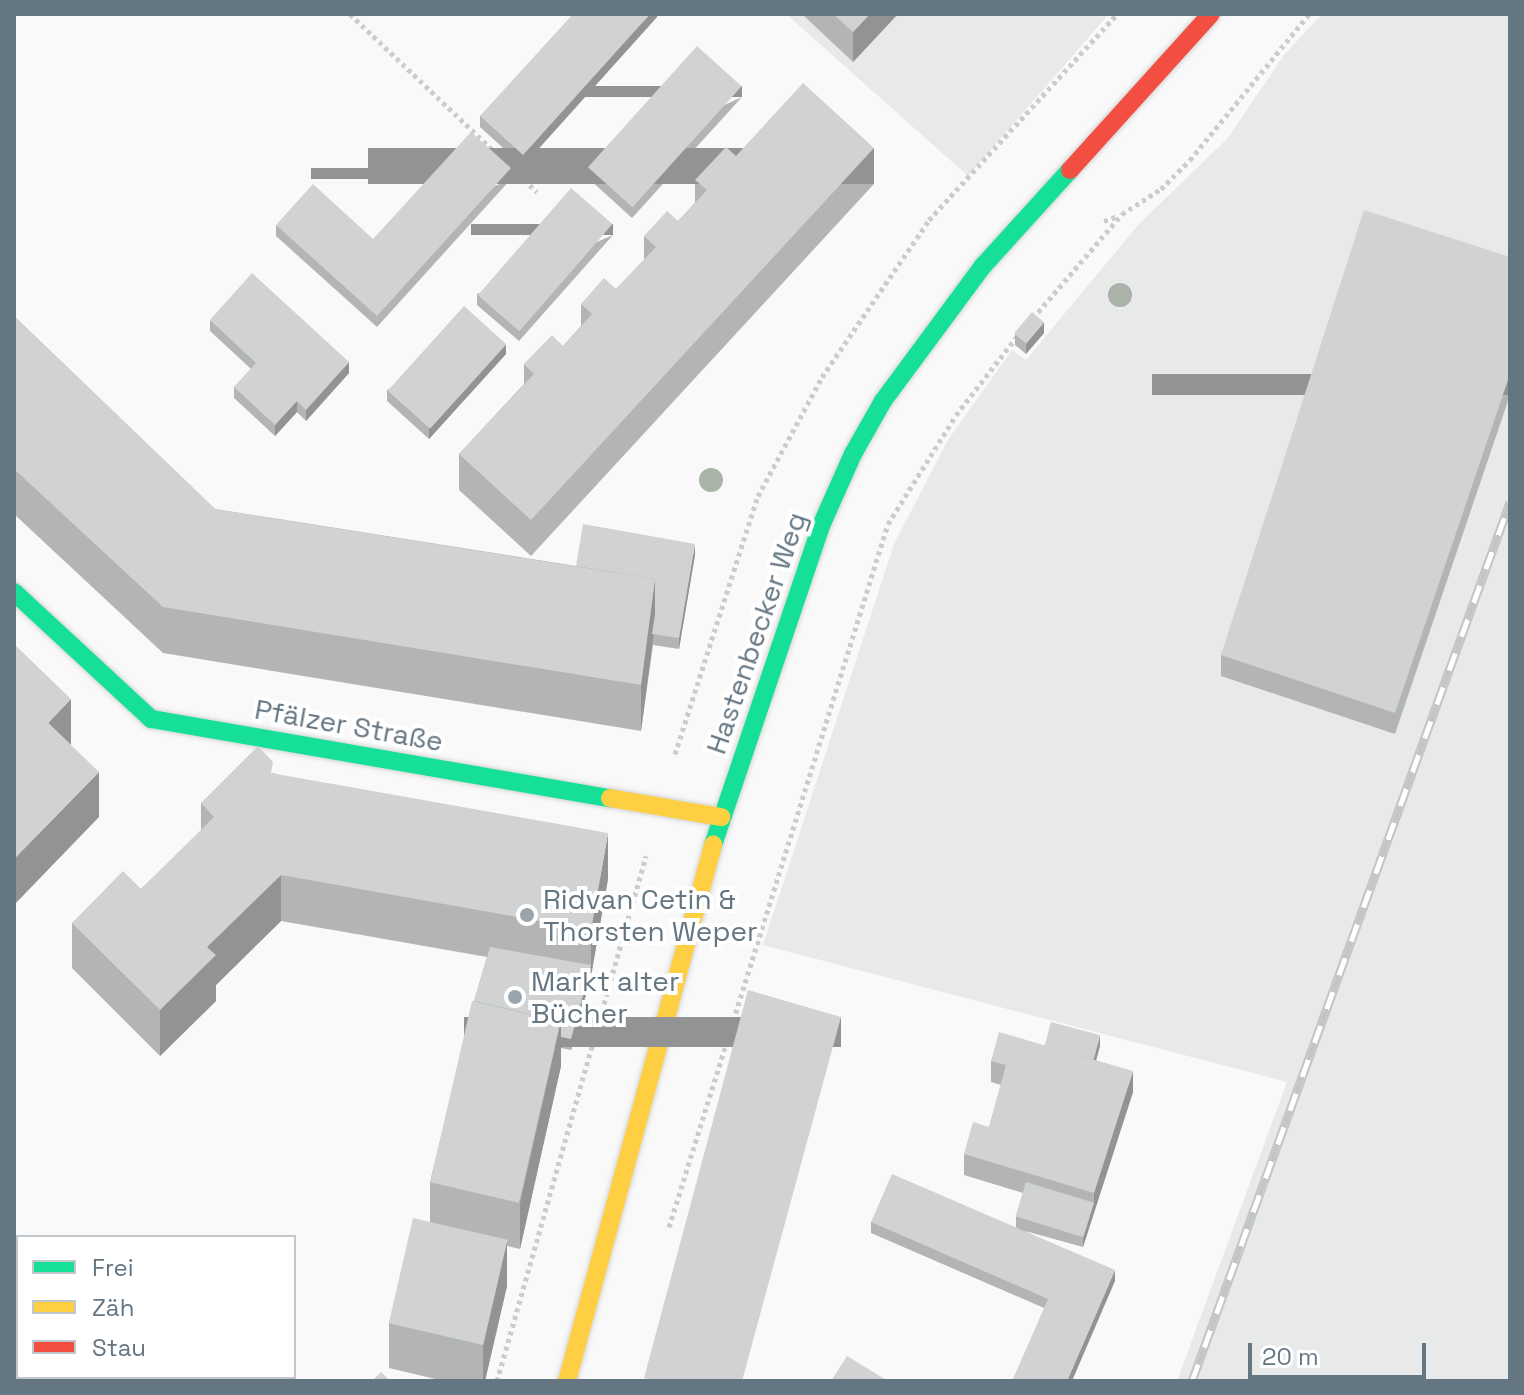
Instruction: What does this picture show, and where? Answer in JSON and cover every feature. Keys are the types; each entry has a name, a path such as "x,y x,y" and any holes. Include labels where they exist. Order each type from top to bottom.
{"main road":[{"name":"Hastenbecker Weg","path":"567,1381 721,817 820,528 883,401 991,256 1211,14"},
{"name":"Pfälzer Straße","path":"14,592 151,719 721,817"}],"path":[{"path":"350,14 537,192"},
{"path":"1104,221 1122,214 1161,189 1190,160 1309,14"},
{"path":"666,1235 888,524 995,362 1122,214"},
{"path":"995,353 995,362"}],"shaded area":[{"path":"786,14 1109,14 968,176"},
{"path":"1322,14 1510,14 1510,1381 1177,1381 1287,1082 763,945 894,544 948,440 1012,350 1026,360 1139,224 1228,138 1284,55"}],"building":[{"path":"573,14 650,14 523,155 480,116"},
{"path":"833,14 870,14 853,32"},
{"path":"697,46 742,86 633,207 588,167"},
{"path":"803,83 874,148 531,520 459,454 534,374 524,364 552,335 563,346 592,314 581,304 604,278 616,289 656,247 644,236 667,211 678,221 707,190 695,180 726,147 736,156"},
{"path":"471,132 511,168 377,316 276,225 313,184 373,239"},
{"path":"571,188 613,224 519,331 478,295"},
{"path":"1364,210 1510,257 1510,374 1395,713 1221,655"},
{"path":"252,273 349,362 306,410 297,401 275,425 234,387 256,363 210,320"},
{"path":"464,306 506,344 430,429 388,391"},
{"path":"1032,312 1044,322 1026,344 1014,333"},
{"path":"14,316 215,509 655,579 641,685 163,607 14,469"},
{"path":"583,524 695,544 679,638 652,634 655,579 576,566"},
{"path":"14,644 71,699 48,723 99,772 14,859"},
{"path":"258,746 273,762 271,773 608,833 591,930 281,875 207,947 216,955 160,1010 72,923 123,871 141,889 214,817 201,803"},
{"path":"490,947 591,965 571,1039 561,1037 561,1021 474,1001"},
{"path":"748,990 841,1017 742,1381 655,1381 644,1378"},
{"path":"472,1001 561,1021 519,1203 430,1182"},
{"path":"1051,1022 1100,1035 1094,1059 1045,1046"},
{"path":"999,1032 1133,1071 1094,1193 964,1154 973,1122 989,1127 1006,1065 991,1061"},
{"path":"892,1174 1115,1270 1067,1381 1012,1381 1048,1299 871,1222"},
{"path":"1026,1182 1094,1203 1083,1237 1015,1216"},
{"path":"413,1218 508,1240 483,1345 389,1323"},
{"path":"847,1356 888,1381 831,1381"},
{"path":"381,1372 390,1381 372,1381"}],"railway":[{"path":"1192,1381 1510,502"}],"traffic: fast":[{"path":"713,845 820,528 853,454 883,401 983,266 1070,170"},
{"path":"14,592 151,719 610,798"}],"traffic: slow":[{"path":"610,798 721,817"},
{"path":"567,1381 713,845"}],"traffic: jam":[{"path":"1070,170 1211,14"}],"place":[{"name":"Ridvan Cetin & Thorsten Weper","path":"527,915"},
{"name":"Markt alter Bücher","path":"515,997"}]}
